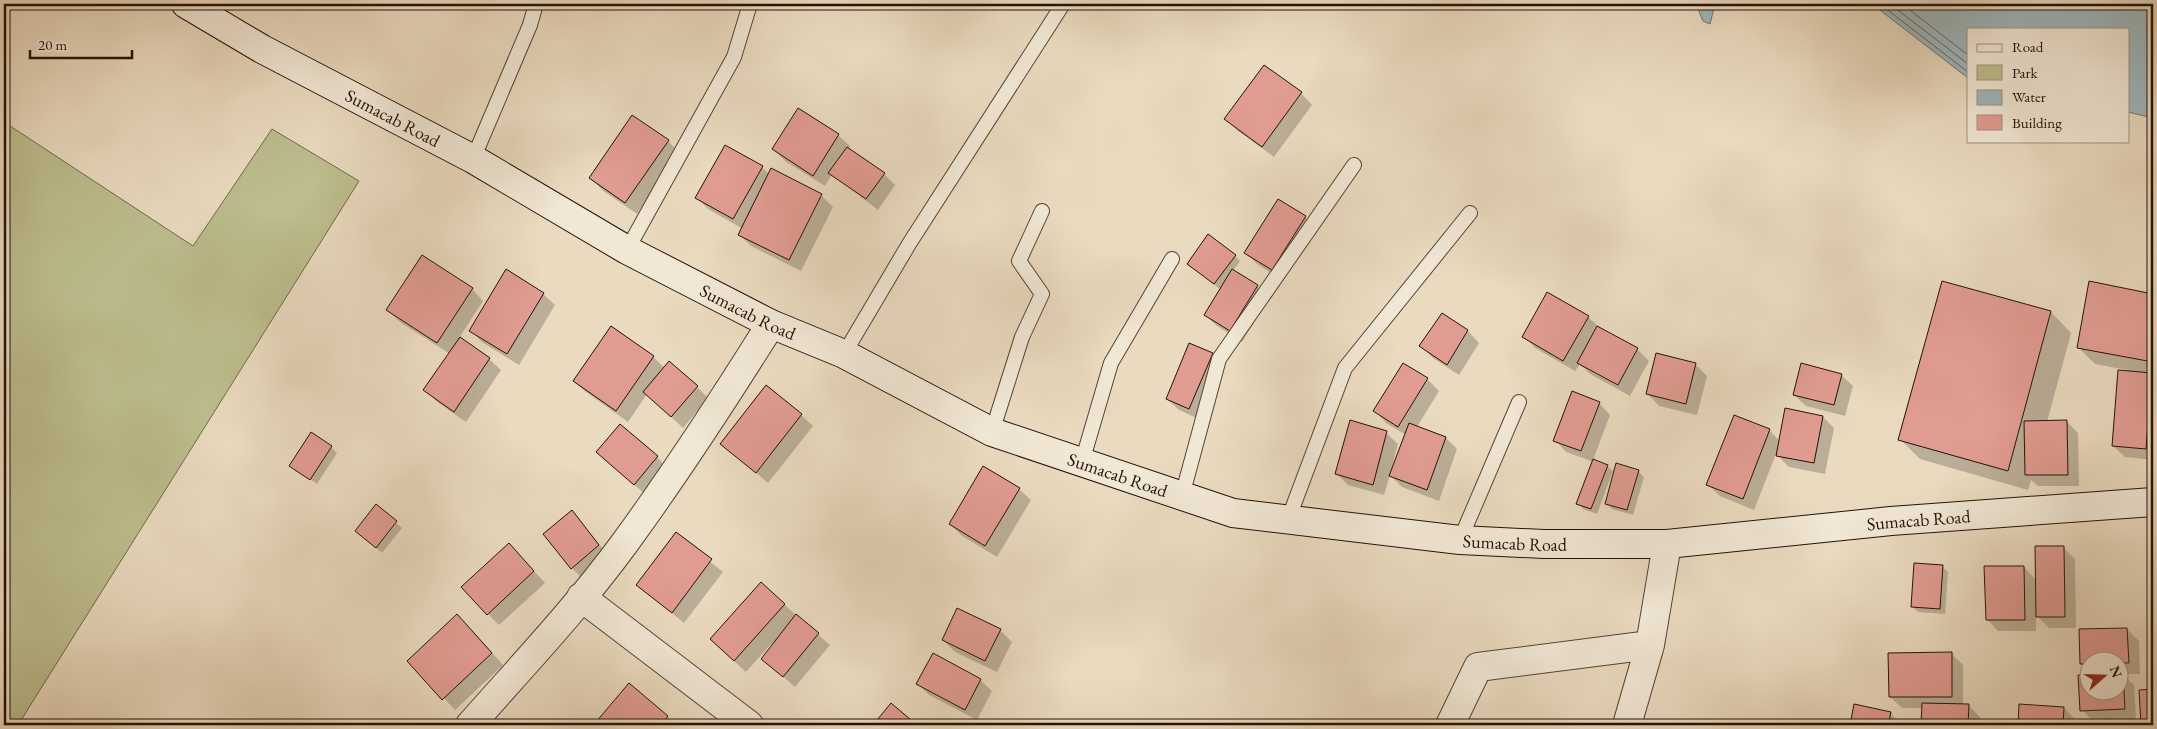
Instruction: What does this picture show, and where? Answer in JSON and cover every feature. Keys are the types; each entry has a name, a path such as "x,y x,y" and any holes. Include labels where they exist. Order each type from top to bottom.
{"main road":[{"name":"Sumacab Road","path":"186,4 262,49 473,159 627,250 771,324 844,354 992,432 1233,513 1460,540 1544,544 1668,544 1891,521 2153,502"},
{"path":"470,725 581,597 623,545 708,423 771,324"},
{"path":"1627,725 1650,645 1668,544"},
{"path":"581,597 749,725"},
{"path":"1450,725 1478,667 1650,645"}],"lane":[{"path":"473,159 530,25 536,4"},
{"path":"627,250 734,57 750,4"},
{"path":"844,354 909,244 1062,4"},
{"path":"1182,496 1219,359 1354,165"},
{"path":"992,432 1022,338 1042,294 1019,262 1042,211"},
{"path":"1288,520 1345,368 1470,213"},
{"path":"1082,462 1111,363 1172,259"},
{"path":"1460,540 1519,402"}],"green space":[{"path":"4,122 193,246 272,129 359,181 18,725 4,725"}],"water":[{"path":"1696,4 1715,4 1710,24 1703,21"},
{"path":"1872,4 2153,4 2153,118 2130,112 2130,28 1967,28 1967,77"}],"building":[{"path":"1264,65 1302,92 1262,147 1224,119"},
{"path":"798,108 839,134 813,176 772,149"},
{"path":"632,115 669,140 625,203 589,178"},
{"path":"725,145 763,166 733,219 695,198"},
{"path":"847,147 885,173 866,199 828,173"},
{"path":"771,168 822,194 789,260 738,235"},
{"path":"1278,199 1306,216 1272,270 1244,253"},
{"path":"1208,234 1236,255 1214,284 1187,264"},
{"path":"422,255 473,288 437,343 386,310"},
{"path":"506,269 544,293 507,354 469,331"},
{"path":"1232,269 1258,285 1230,331 1204,315"},
{"path":"1942,281 2051,311 2008,471 1898,440"},
{"path":"2089,281 2153,294 2153,362 2077,348"},
{"path":"1547,292 1589,316 1563,361 1522,337"},
{"path":"1442,313 1468,330 1447,365 1419,346"},
{"path":"611,326 654,356 616,411 573,381"},
{"path":"1597,326 1638,348 1618,385 1577,363"},
{"path":"460,337 490,358 454,412 423,390"},
{"path":"1189,343 1213,353 1189,409 1166,399"},
{"path":"1656,353 1696,363 1686,404 1646,394"},
{"path":"669,361 698,386 671,417 643,392"},
{"path":"1403,363 1428,378 1398,427 1373,411"},
{"path":"1801,363 1842,374 1834,405 1793,395"},
{"path":"2118,370 2152,373 2146,449 2112,446"},
{"path":"766,385 802,414 756,473 720,444"},
{"path":"1572,391 1600,402 1581,451 1553,441"},
{"path":"1785,408 1823,416 1814,463 1776,456"},
{"path":"1734,415 1770,429 1743,499 1706,485"},
{"path":"1350,420 1387,431 1373,485 1335,474"},
{"path":"2067,420 2068,475 2025,475 2024,421"},
{"path":"1409,423 1446,437 1427,490 1389,476"},
{"path":"620,424 658,456 634,485 596,452"},
{"path":"311,432 332,446 310,480 289,466"},
{"path":"1593,459 1608,465 1591,509 1576,504"},
{"path":"1616,463 1639,470 1627,510 1605,504"},
{"path":"983,466 1020,488 985,546 949,524"},
{"path":"376,504 397,521 376,548 355,531"},
{"path":"572,510 599,545 571,569 543,534"},
{"path":"676,532 712,559 672,613 636,585"},
{"path":"509,543 534,571 487,615 461,587"},
{"path":"2035,546 2064,546 2065,617 2036,617"},
{"path":"1914,563 1943,565 1940,609 1911,607"},
{"path":"1984,566 2024,566 2025,620 1986,620"},
{"path":"761,582 785,604 734,661 710,639"},
{"path":"957,608 1001,629 985,661 942,640"},
{"path":"457,614 492,653 442,700 407,661"},
{"path":"796,614 819,633 783,677 761,659"},
{"path":"2127,628 2128,652 2080,652 2080,664 2079,629"},
{"path":"1952,652 1952,697 1889,697 1888,653"},
{"path":"933,653 981,679 965,710 916,684"},
{"path":"2078,675 2080,675 2080,702 2125,702 2125,709 2080,711"},
{"path":"629,683 668,716 661,725 599,725 596,722"},
{"path":"2153,689 2153,725 2141,725 2139,690"},
{"path":"891,703 917,725 873,725"},
{"path":"1922,703 1969,704 1968,725 1921,725"},
{"path":"1854,704 1891,712 1888,725 1850,725"},
{"path":"2019,704 2064,707 2063,725 2018,725"},
{"path":"2111,719 2111,725 2084,725 2084,721"}]}
